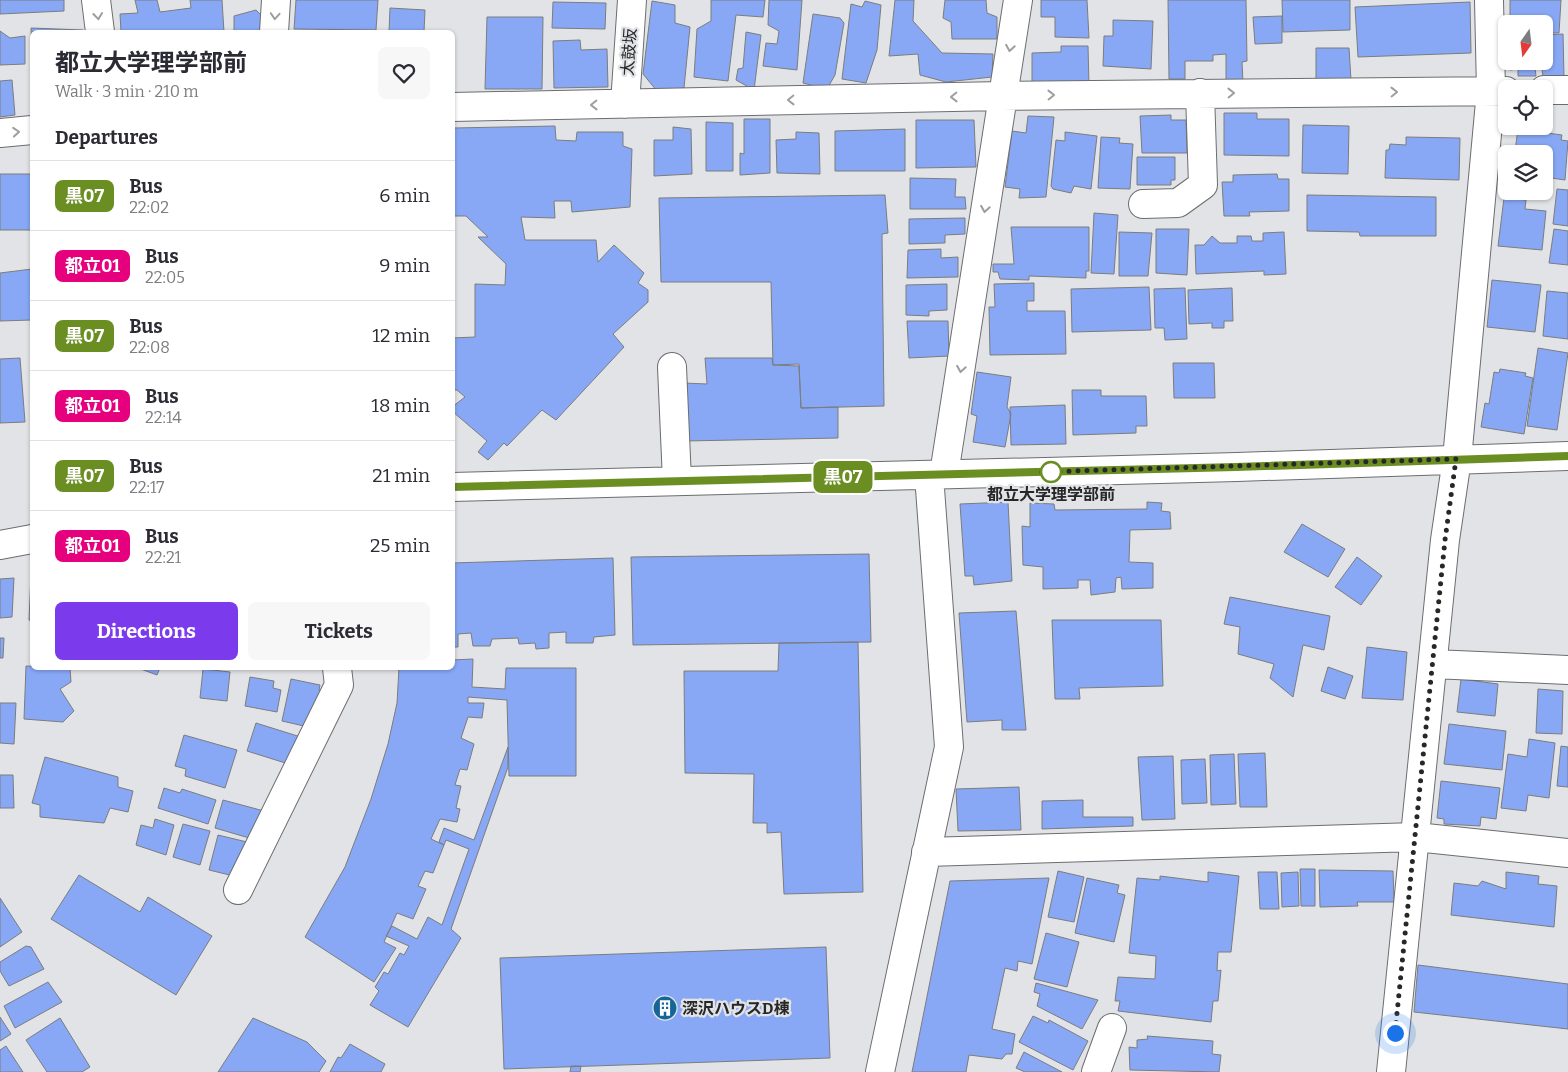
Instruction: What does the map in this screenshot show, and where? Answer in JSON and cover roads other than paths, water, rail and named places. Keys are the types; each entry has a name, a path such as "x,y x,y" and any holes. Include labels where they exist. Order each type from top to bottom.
{"street":[{"path":"96,0 100,30"},
{"path":"274,30 276,0"},
{"name":"太鼓坂","path":"625,104 632,0"},
{"path":"880,1072 949,747 936,474 1018,0"},
{"path":"1488,0 1498,83"},
{"path":"1553,90 1568,90"},
{"path":"455,107 1002,96 1498,91"},
{"path":"1143,204 1178,203 1203,185 1200,94"},
{"path":"1391,1072 1445,540 1498,100"},
{"path":"0,133 30,130"},
{"path":"672,367 677,481"},
{"path":"455,487 1236,467 1568,456"},
{"path":"0,545 30,539"},
{"path":"1433,664 1568,670"},
{"path":"238,890 339,685 337,670"},
{"path":"926,852 1416,837 1568,853"},
{"path":"1096,1072 1112,1028"}],"place":[{"name":"都立大学理学部前","path":"1051,472"},
{"name":"深沢ハウスD棟","path":"665,1008"}]}
